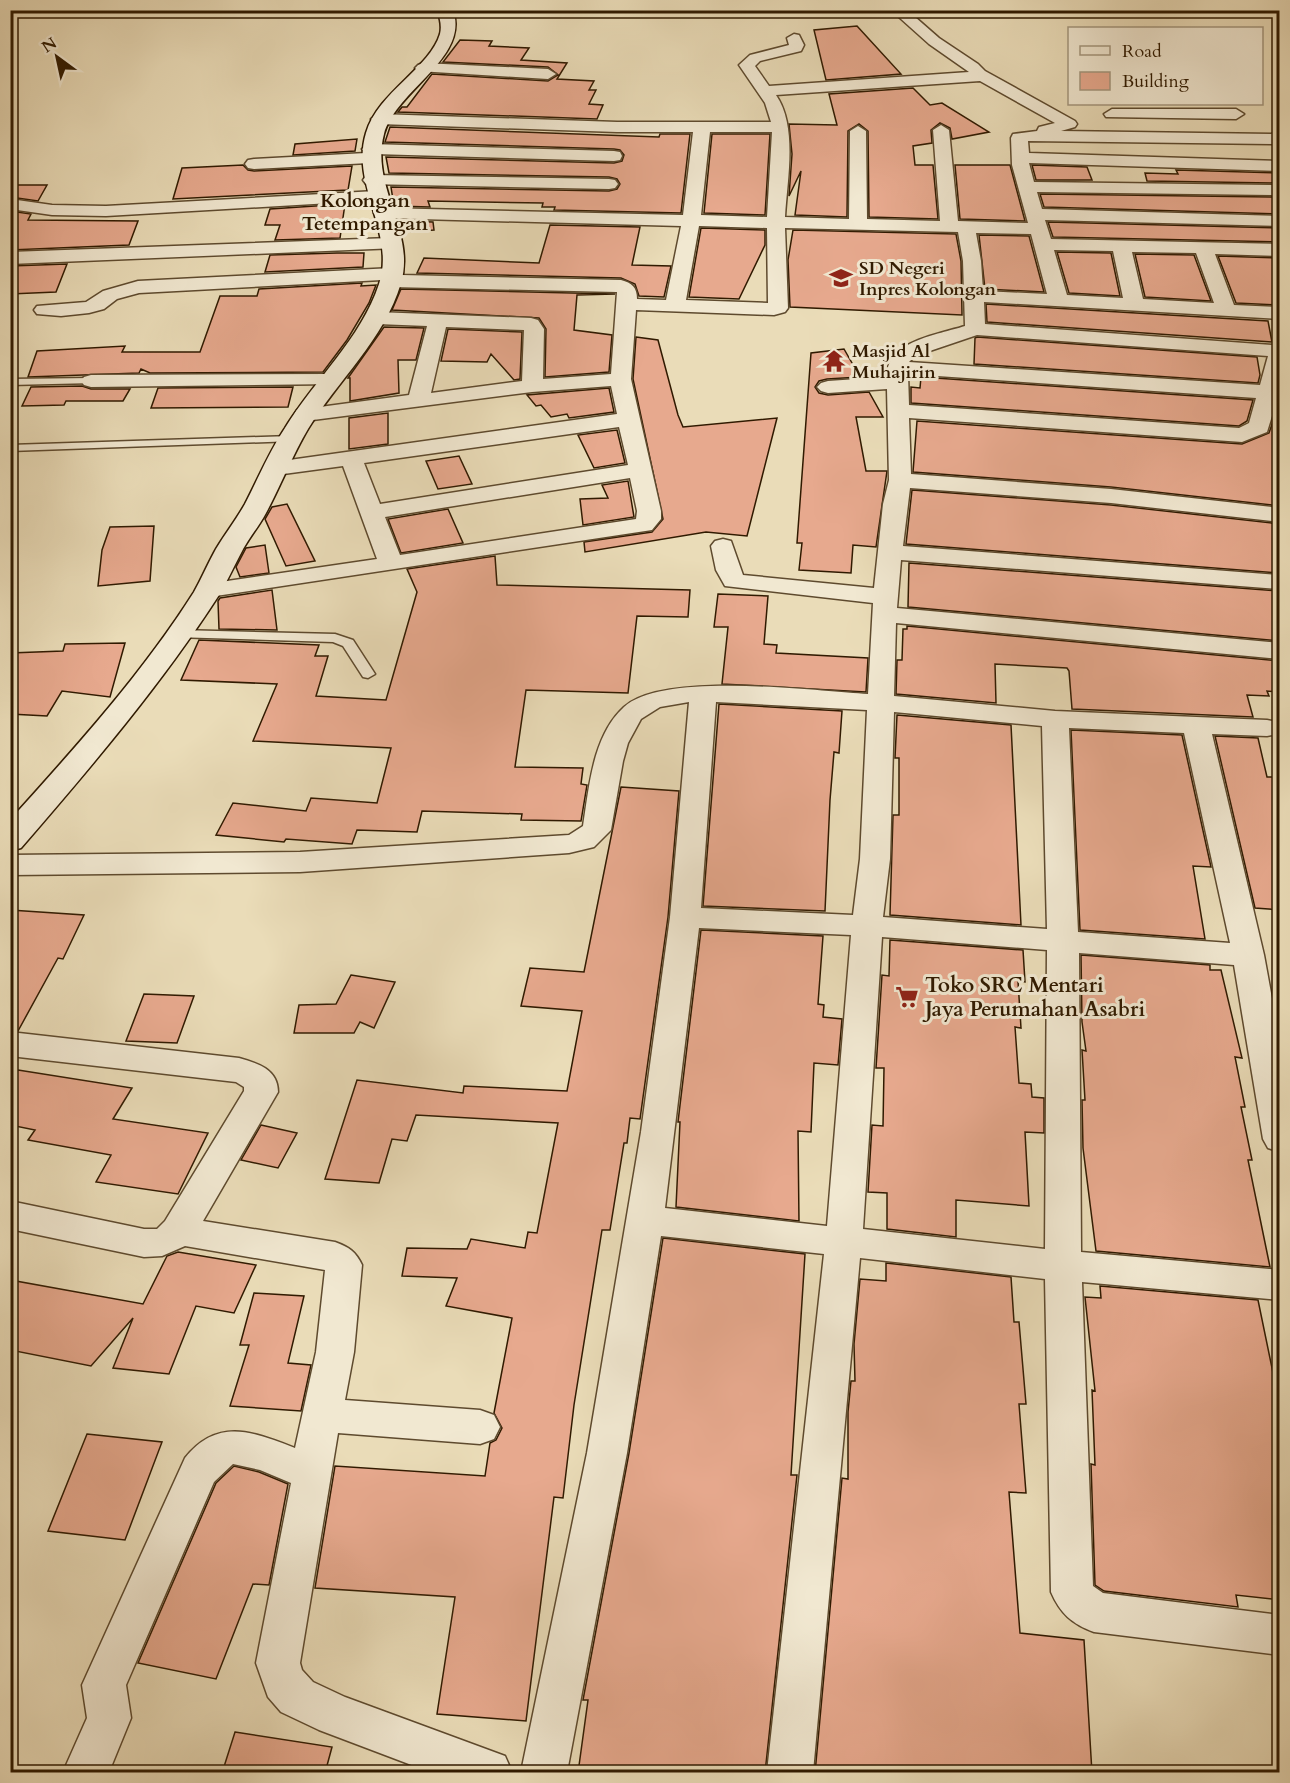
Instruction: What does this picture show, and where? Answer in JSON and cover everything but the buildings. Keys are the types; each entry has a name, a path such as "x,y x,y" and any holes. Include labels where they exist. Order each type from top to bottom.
{"street":[{"path":"10,841 131,699 178,634 208,590 229,550 251,516 305,415 376,318 392,277 390,244 374,179 379,119 394,98 423,68 446,39 449,20 445,10"},
{"path":"898,10 934,41 981,75 1068,122 1144,105"},
{"path":"627,304 761,310 778,308 776,222 780,118 766,91 747,65 755,58 796,48 794,38"},
{"path":"423,68 548,74"},
{"path":"766,91 978,78 981,75"},
{"path":"1101,116 1236,114"},
{"path":"379,119 617,127 781,127"},
{"path":"1059,301 1027,187 1020,158 1019,139 1068,126 1068,122"},
{"path":"675,306 691,220 702,126"},
{"path":"607,201 617,127"},
{"path":"940,130 958,226 972,261 975,329"},
{"path":"858,131 858,223"},
{"path":"1026,136 1280,139"},
{"path":"10,204 64,211 106,211 374,179 614,156"},
{"path":"1020,158 1280,166"},
{"path":"255,164 374,179 607,201 691,220 1039,229 1280,221"},
{"path":"1027,187 1280,190"},
{"path":"1039,229 1121,246 1280,250"},
{"path":"10,258 390,244"},
{"path":"1121,246 1134,305"},
{"path":"1203,248 1226,310"},
{"path":"44,310 96,306 105,302 110,295 138,287 392,277 621,286 627,290 621,379 627,419 649,511 649,519 644,525 208,590"},
{"path":"974,296 1280,313"},
{"path":"376,318 531,324 534,329 532,386"},
{"path":"419,399 438,320"},
{"path":"790,1773 844,1242 867,926 875,859 885,605 895,504 900,480 897,411 897,375 900,358 908,352 975,329 1279,350 1259,427 1242,435 897,411"},
{"path":"828,387 897,375 1267,392"},
{"path":"305,415 532,386 621,379"},
{"path":"91,381 329,380"},
{"path":"276,468 627,419"},
{"path":"351,458 391,564"},
{"path":"371,512 639,470"},
{"path":"900,480 1111,496 1280,515"},
{"path":"723,546 728,570 734,581 885,605 1280,651"},
{"path":"891,552 1280,582"},
{"path":"544,1773 575,1626 646,1220 685,917 703,693"},
{"path":"10,865 300,862 569,844 584,840 597,830 605,773 611,750 631,716 640,706 654,700 703,693 882,703 1055,719 1267,728"},
{"path":"1055,719 1063,941 1064,1266 1072,1592 1077,1599 1094,1612 1280,1635"},
{"path":"1196,725 1248,955 1280,1139"},
{"path":"685,917 867,926 1248,955"},
{"path":"10,1044 239,1070 259,1080 261,1092 178,1231 164,1242 144,1243 10,1215"},
{"path":"646,1220 1064,1266 1280,1285"},
{"path":"178,1231 335,1257 344,1265 335,1352 310,1474 311,1483 278,1663 284,1682 297,1697 335,1715 489,1773"},
{"path":"322,1415 480,1427"},
{"path":"86,1773 109,1718 108,1707 102,1697 104,1685 199,1471 208,1459 219,1452 235,1447 296,1465 310,1474"}],"lane":[{"path":"10,382 91,381"},
{"path":"10,448 291,440"},
{"path":"178,634 335,638 348,643 368,674"}],"place":[{"name":"SD Negeri Inpres Kolongan","path":"841,278"},
{"name":"Masjid Al Muhajirin","path":"834,361"},
{"name":"Toko SRC Mentari Jaya Perumahan Asabri","path":"907,997"}],"district":[{"name":"Kolongan Tetempangan","path":"365,212"}]}
